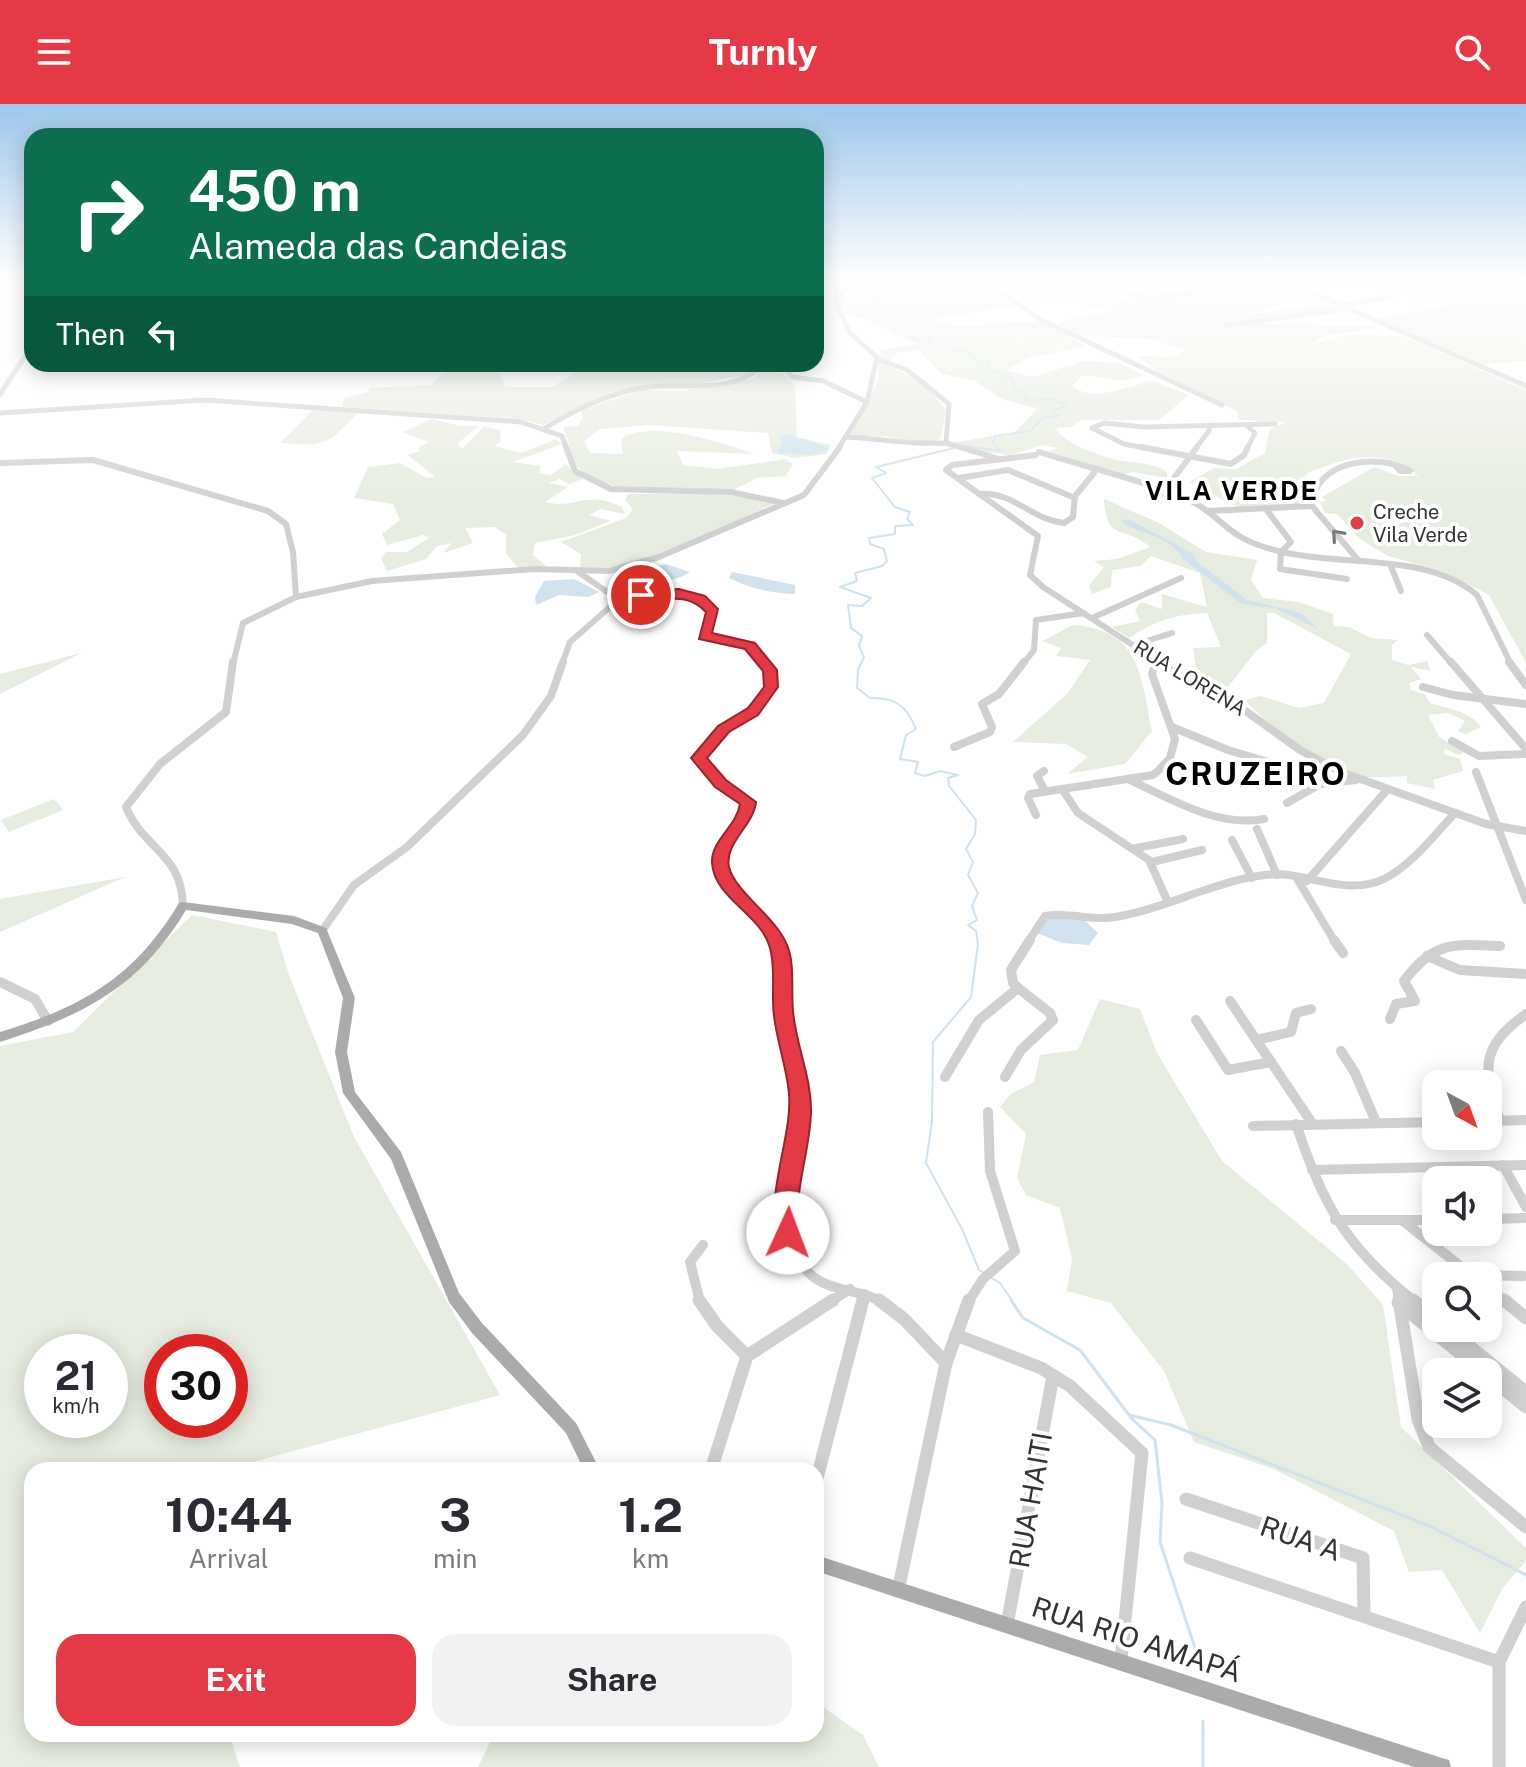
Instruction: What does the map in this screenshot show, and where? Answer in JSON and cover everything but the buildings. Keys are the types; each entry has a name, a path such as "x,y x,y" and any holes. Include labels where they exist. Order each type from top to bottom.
{"main road":[{"path":"0,1037 48,1021 98,996 138,968 166,937 183,906 294,920 322,931 349,998 341,1052 349,1093 396,1156 454,1297 477,1328 571,1428 587,1462"},
{"name":"RUA RIO AMAPÁ","path":"824,1566 1442,1767"}],"street":[{"path":"0,394 23,360"},
{"path":"183,906 182,882 168,856 130,817 126,807 160,764 226,712 235,646 245,620 296,597 372,581 535,569 615,570 647,562 808,491 847,437 867,402 876,360"},
{"path":"878,360 907,370 949,404 946,443"},
{"path":"1125,360 1222,405"},
{"path":"1466,360 1526,386"},
{"path":"545,428 576,410 639,389 682,389 740,380 753,372"},
{"path":"789,372 792,377 823,381 867,402"},
{"path":"0,413 205,400 521,422 562,436 575,471 611,489 731,492 783,503"},
{"path":"1246,425 1255,433 1237,463 1222,464 1124,444 1092,428 1104,423 1144,427 1257,424"},
{"path":"1162,493 1209,431 1209,425"},
{"path":"847,437 891,439 916,445 946,443 999,459"},
{"name":"RUA LORENA","path":"1092,474 1036,455 946,469 1036,535 1039,544 1030,575 1206,693 1247,712 1300,750 1360,780 1498,828 1526,831"},
{"path":"0,463 71,458 93,460 275,514 286,524 290,536 296,597"},
{"path":"1359,563 1312,506 1315,487 1322,480 1369,459 1395,465"},
{"path":"959,478 1008,470 1075,498"},
{"path":"979,494 1004,493 1033,516 1056,523 1070,520 1075,498 1092,474 1162,493 1206,511 1234,540 1280,554 1391,566 1440,581 1484,607 1507,659 1526,685"},
{"path":"1206,511 1312,506"},
{"path":"1265,508 1291,542 1280,554 1278,566 1284,571 1347,579"},
{"path":"1391,566 1401,591"},
{"path":"576,570 613,596 679,593 701,599 713,612 704,636 750,646 769,667 771,687 763,700 753,711 724,729 699,758 721,783 748,802 747,813 721,852 720,867 727,882 763,920 780,947 783,1015 800,1091 801,1114 787,1204 788,1233 803,1265 816,1280 865,1294 890,1307 946,1363"},
{"path":"1092,618 1181,578"},
{"path":"322,931 354,885 407,847 523,735 551,696 570,642 610,607 613,596"},
{"path":"954,747 990,732 992,727 982,704 999,694 1034,650 1036,620 1084,613"},
{"path":"1134,645 1172,633"},
{"path":"1427,635 1526,751"},
{"path":"1036,815 1028,798 1045,791 1153,775 1170,758 1175,739 1152,674 1157,659"},
{"path":"1423,687 1526,704"},
{"path":"1172,727 1228,750 1288,768 1311,789"},
{"path":"1452,741 1479,756 1526,751"},
{"path":"1044,771 1037,776 1045,791"},
{"path":"1476,772 1526,900"},
{"path":"1127,779 1222,817 1257,822 1264,819"},
{"path":"1287,803 1320,784 1360,780"},
{"path":"1062,789 1078,813 1093,827 1136,848 1152,862 1167,900"},
{"path":"1307,881 1387,790"},
{"path":"1005,1077 1021,1050 1053,1020 1050,1013 1013,983 1011,970 1045,916 1061,913 1106,918 1252,878 1277,875 1328,886 1381,881 1400,869 1455,813"},
{"path":"1257,829 1277,875"},
{"path":"1136,848 1183,839"},
{"path":"1232,840 1252,878"},
{"path":"1152,862 1202,850"},
{"path":"1296,877 1318,919 1343,953"},
{"path":"1390,1019 1396,1004 1415,1001 1404,981 1439,945 1458,942 1500,946"},
{"path":"1427,956 1460,970 1526,974"},
{"path":"0,982 35,999 48,1021"},
{"path":"945,1077 979,1020 1018,988"},
{"path":"1230,1001 1312,1123"},
{"path":"1256,1040 1291,1032 1296,1013 1311,1009"},
{"path":"1484,1070 1492,1040 1526,1014"},
{"path":"1196,1020 1228,1070 1271,1062"},
{"path":"1341,1051 1355,1073 1376,1122"},
{"path":"898,1591 946,1363 971,1295 986,1276 1012,1255 1016,1244 990,1171 988,1112"},
{"path":"1502,1121 1526,1120"},
{"path":"1253,1126 1422,1122"},
{"path":"1296,1124 1312,1170 1335,1220 1348,1239 1422,1308"},
{"path":"1503,1165 1526,1207"},
{"path":"1312,1170 1526,1165"},
{"path":"1502,1219 1526,1218"},
{"path":"1335,1220 1422,1220"},
{"path":"1403,1221 1454,1262"},
{"path":"703,1245 690,1262 694,1289 720,1332 747,1356"},
{"path":"1502,1276 1524,1276"},
{"path":"1397,1287 1418,1419 1429,1447 1526,1527"},
{"path":"714,1462 747,1356 850,1289"},
{"path":"821,1462 865,1294"},
{"path":"1502,1299 1526,1318"},
{"path":"1398,1303 1466,1358"},
{"path":"956,1335 1070,1386 1142,1453 1121,1660"},
{"path":"1464,1342 1526,1392"},
{"name":"RUA HAITI","path":"1007,1625 1053,1376"},
{"path":"1502,1387 1526,1407"},
{"name":"RUA A","path":"1186,1499 1363,1558 1364,1614"},
{"path":"1190,1558 1364,1614 1499,1662"},
{"path":"1499,1767 1499,1662 1526,1607"}],"shaded area":[{"path":"928,360 1024,360 1007,370 1032,377 1085,361 1120,363 1144,375 1123,381 1083,375 1072,386 1082,391 1102,393 1153,381 1189,395 1159,420 1081,420 1071,427 1055,428 1066,439 1083,448 1117,460 1155,466 1167,472 1167,478 1133,472 1112,476 1044,452 1058,448 1042,445 1011,455 956,449 952,443 1015,432 1037,409 1002,399 975,381 942,374"},
{"path":"1143,360 1457,360 1526,390 1526,663 1489,595 1444,572 1388,556 1360,539 1337,514 1325,513 1320,502 1326,501 1322,497 1374,467 1399,476 1418,476 1406,466 1379,458 1349,459 1306,474 1300,504 1239,508 1189,482 1214,468 1236,469 1265,453 1270,429 1286,422 1239,420 1237,411 1157,371"},
{"path":"1474,360 1526,360 1526,361 1484,364"},
{"path":"878,363 917,381 946,411 941,436 935,445 887,437 850,436 879,379"},
{"path":"445,372 498,372 505,387 552,387 573,372 750,372 689,386 658,385 578,407 543,425 525,420 342,407 344,398 368,392 370,388 431,385"},
{"path":"758,372 781,372 795,385 797,437 831,445 827,454 795,458 772,453 768,433 650,425 600,429 584,441 590,453 623,454 621,439 634,433 669,432 707,439 756,454 677,451 683,465 718,469 785,459 793,464 786,476 757,478 733,490 622,489 590,477 576,466 563,427 578,426 583,417 581,410 642,390 684,391 755,378"},
{"path":"314,409 359,412 325,441 280,443"},
{"path":"432,419 460,426 479,426 457,444 462,449 484,427 500,430 501,441 494,446 522,453 556,439 562,444 513,462 541,466 539,473 551,475 566,464 573,473 584,478 570,484 559,479 549,483 568,487 545,502 565,504 598,500 622,507 625,514 601,509 589,515 611,521 575,535 535,543 533,555 546,566 519,569 506,553 506,534 494,527 465,528 473,543 443,553 452,543 437,546 426,559 387,571 381,558 386,552 407,552 429,538 423,535 387,545 382,534 400,520 393,504 354,498 368,467 400,463 427,478 435,477 408,455 420,451 418,448 429,442 402,432"},
{"path":"628,494 731,495 773,504 680,548 630,564 580,568 581,554 561,542 626,518 633,509 625,500"},
{"path":"1104,499 1157,522 1206,552 1257,560 1251,580 1263,598 1299,602 1333,614 1334,626 1349,627 1371,638 1398,640 1392,645 1392,660 1408,665 1427,661 1431,671 1411,667 1421,679 1409,683 1411,690 1425,694 1430,703 1461,712 1481,727 1466,734 1458,731 1465,721 1448,713 1428,715 1439,737 1464,752 1459,755 1445,749 1444,754 1460,759 1463,771 1433,780 1435,789 1407,783 1407,776 1357,776 1330,765 1267,721 1245,700 1261,696 1299,708 1324,703 1351,654 1274,613 1267,613 1267,643 1256,651 1225,691 1198,682 1193,648 1221,647 1207,613 1166,620 1129,638 1112,627 1140,621 1135,610 1141,602 1162,609 1162,594 1207,607 1200,573 1151,556 1141,566 1112,570 1111,587 1092,594 1089,586 1104,567 1094,561 1117,559 1150,547 1118,531 1108,522"},
{"path":"1073,625 1095,629 1125,646 1140,675 1152,731 1125,764 1067,774 1088,757 1066,744 1013,742 1068,693 1090,660 1056,656 1061,648 1042,641"},
{"path":"81,653 0,694 0,674"},
{"path":"54,799 63,810 9,832 1,820"},
{"path":"125,877 0,932 0,899"},
{"path":"192,915 276,932 289,975 354,1137 500,1395 253,1462 24,1462 24,1742 232,1742 240,1767 0,1767 0,1046 73,1032"},
{"path":"1100,999 1140,1009 1157,1053 1222,1161 1347,1264 1383,1305 1401,1427 1526,1548 1526,1561 1502,1589 1480,1633 1442,1570 1409,1572 1394,1531 1274,1469 1194,1442 1164,1371 1111,1303 1067,1291 1072,1259 1060,1208 1026,1195 1017,1178 1026,1134 1000,1107 1011,1094 1034,1082 1040,1055 1078,1050"},
{"path":"824,1708 863,1735 879,1767 478,1767 490,1742 824,1742"}],"water":[{"path":"786,434 829,449 810,455 779,454 776,450 783,447 778,445 783,442 778,437"},
{"path":"1128,519 1192,553 1196,561 1247,600 1301,613 1318,629 1275,608 1242,604 1183,559 1171,545 1121,521"},
{"path":"665,564 690,572 655,584 617,580"},
{"path":"732,572 795,585 795,594 745,585 729,578"},
{"path":"574,579 599,592 588,597 559,595 536,605 535,597 544,581"},
{"path":"1057,916 1084,920 1098,933 1089,945 1062,943 1037,933 1044,921"}],"waterway":[{"path":"967,446 1000,451 993,444 995,436 1030,431 1044,417 1058,417 1053,411 1067,405 1053,399 1025,401 1027,397 1013,385 1013,379 989,369 988,363 978,360"},
{"path":"954,448 876,467 886,473 872,478 895,507 910,512 907,519 913,525 895,526 895,534 869,538 870,544 884,549 887,561 882,566 855,573 857,581 840,587 871,598 862,606 848,605 851,628 862,636 859,646 864,657 858,670 857,688 870,698 893,701 909,714 916,729 906,735 900,759 918,762 915,773 925,776 940,771 958,775 948,778 949,786 976,820 975,834 966,849 973,862 968,875 978,893 972,906 977,920 968,925 976,931 978,944 971,997 933,1042 932,1121 926,1163 962,1229 979,1270 984,1273"},
{"path":"990,1277 1000,1283 1013,1302"},
{"path":"1011,1300 1023,1318 1080,1350 1129,1415 1171,1425 1427,1525 1526,1575"},
{"path":"1131,1418 1155,1440 1162,1503 1160,1542 1200,1663"},
{"path":"1203,1721 1203,1767"}],"place":[{"name":"Creche Vila Verde","path":"1357,523"}],"district":[{"name":"VILA VERDE","path":"1232,490"},
{"name":"CRUZEIRO","path":"1256,773"}],"route":[{"path":"641,595 679,593 701,599 713,612 704,636 710,640 750,646 770,670 772,680 769,693 753,711 724,729 699,758 702,765 724,786 748,802 747,813 721,852 720,867 727,882 763,920 780,947 783,1015 800,1091 801,1114 787,1204 788,1233"}]}
